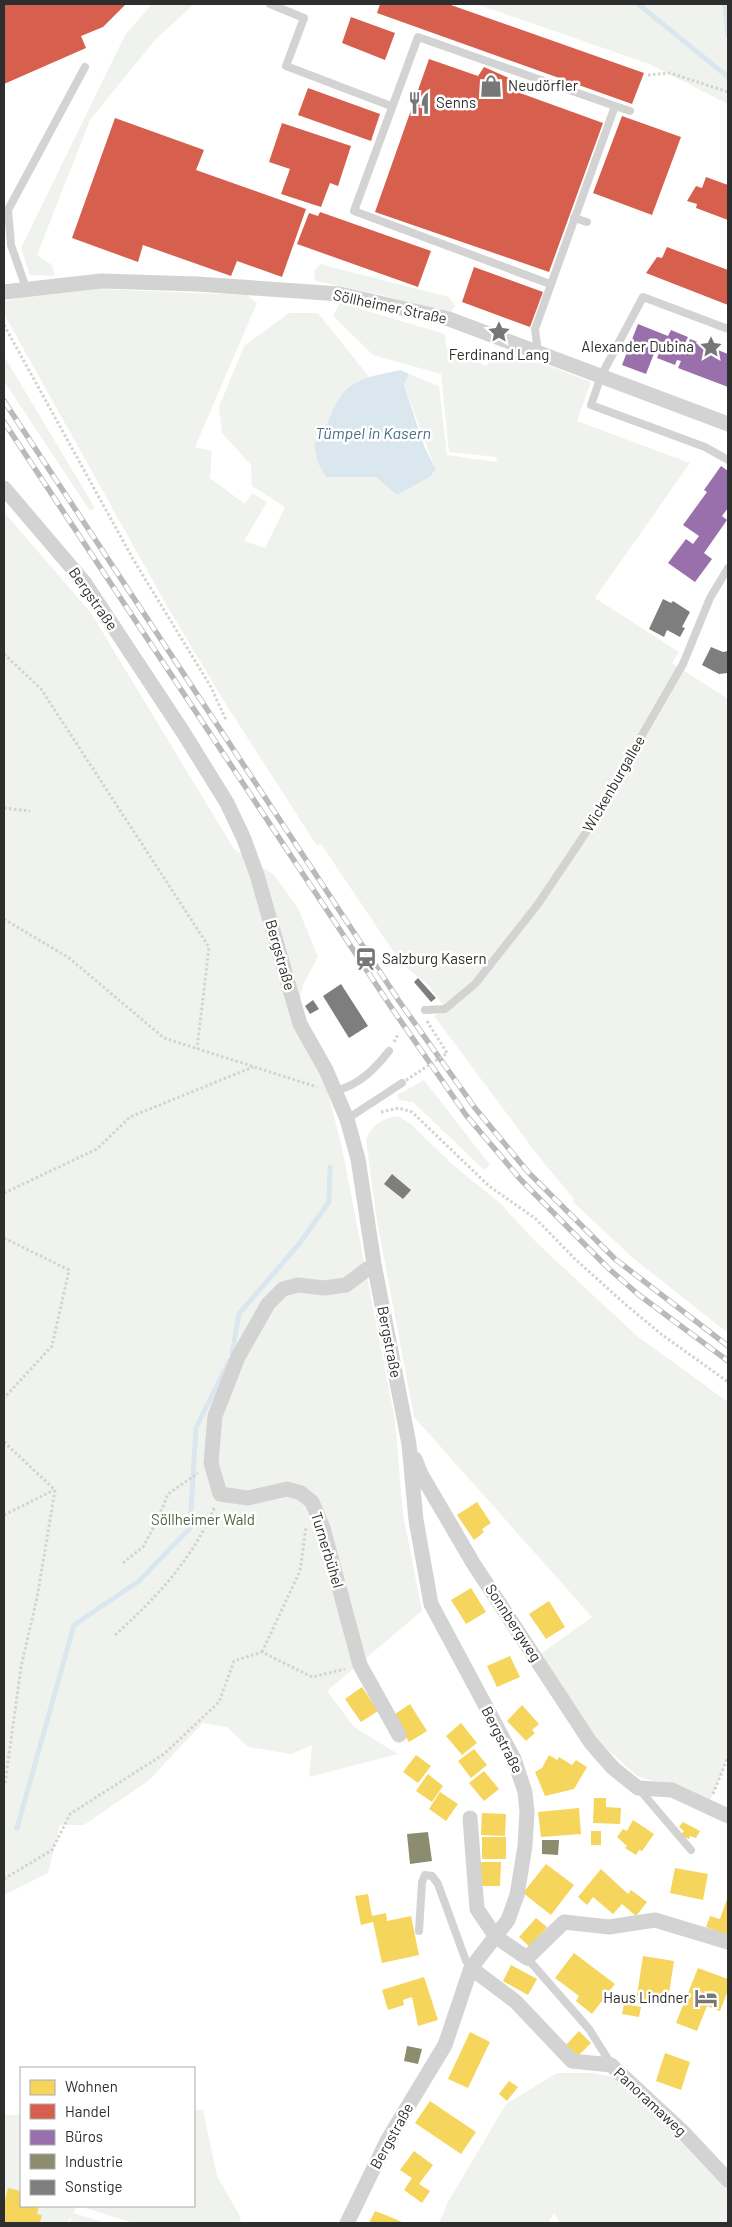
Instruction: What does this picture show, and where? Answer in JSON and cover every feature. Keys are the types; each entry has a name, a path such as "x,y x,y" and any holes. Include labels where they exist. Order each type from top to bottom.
{"street":[{"name":"Söllheimer Straße","path":"4,292 101,281 198,284 340,294 449,319 728,424"},
{"name":"Bergstraße","path":"4,488 84,582 183,732 227,803 258,876 300,1024 326,1070 347,1119 358,1158 374,1264 409,1444 416,1520 431,1604 514,1759 525,1792 527,1812 525,1846 517,1895 508,1920 471,1968 445,2046 387,2141 347,2223"},
{"path":"220,1494 211,1463 214,1416 238,1357 268,1304 282,1289 298,1285 324,1288 346,1285 374,1264"},
{"name":"Sonnbergweg","path":"409,1444 421,1474 473,1563 591,1743 613,1768 638,1788"},
{"name":"Turnerbühel","path":"220,1494 248,1498 287,1489 301,1493 312,1502 323,1528 360,1665 399,1736"},
{"path":"638,1788 672,1790 728,1816"},
{"path":"470,1818 477,1909 496,1937 527,1958 564,1922 609,1927 655,1920 728,1942"},
{"name":"Panoramaweg","path":"471,1968 515,2001 572,2061 611,2065 682,2131 728,2180"}],"lane":[{"path":"270,4 304,18 286,66 391,106"},
{"path":"550,284 354,211 391,106 418,37 630,111"},
{"path":"26,288 12,245 6,209 85,67"},
{"path":"538,352 535,330 615,106"},
{"path":"574,218 587,222"},
{"path":"728,329 643,297 601,376 591,405 705,447 728,460"},
{"name":"Wickenburgallee","path":"425,1013 445,1009 475,984 538,904 585,834 683,664 710,598 728,568"},
{"path":"335,1091 364,1079 388,1051"},
{"path":"347,1119 402,1083"},
{"name":"Sonnbergweg","path":"638,1788 691,1850"},
{"path":"419,1931 422,1882 425,1875 432,1876 438,1884 466,1961 471,1968"},
{"path":"527,1958 589,2029 611,2065"}],"path":[{"path":"648,75 670,73 728,92"},
{"path":"4,325 133,560 212,687 226,720"},
{"path":"4,654 41,689 209,946 197,1049"},
{"path":"4,808 30,811"},
{"path":"4,919 69,958 164,1038 335,1091"},
{"path":"402,1083 447,1053 425,1013"},
{"path":"4,1193 97,1149 130,1117 254,1066"},
{"path":"380,1112 399,1108 412,1112 489,1186 536,1218 575,1259 625,1304 661,1334 728,1382"},
{"path":"4,1238 69,1270 52,1346 4,1398"},
{"path":"4,1442 55,1490"},
{"path":"123,1563 143,1547 158,1521 168,1494 211,1463"},
{"path":"4,1515 55,1490"},
{"path":"5,1784 21,1667 37,1598 55,1490"},
{"path":"115,1635 156,1598 183,1566 206,1529 220,1494"},
{"path":"262,1652 300,1571 302,1541 312,1502"},
{"path":"4,1879 52,1850 70,1814 164,1754 219,1702 234,1661 262,1652 312,1677 360,1665"},
{"path":"708,1807 728,1757"}],"green space":[{"path":"152,4 194,4 155,40 90,120 37,255 52,265 55,276 30,275 21,248 125,35"},
{"path":"476,4 723,4 728,56 728,104 649,64"},
{"path":"320,264 449,297 455,306 450,314 382,295 315,281 314,271"},
{"path":"99,289 247,295 257,303 195,447 212,451 210,478 245,504 252,493 267,502 244,541 265,548 285,507 252,486 251,465 222,433 219,407 244,346 289,313 318,313 370,378 359,382 343,393 323,432 314,444 326,477 376,477 397,495 430,477 436,471 404,385 409,374 439,386 447,455 497,462 496,457 449,452 441,374 373,355 333,316 340,303 445,334 446,347 486,366 497,351 506,354 513,352 591,382 577,421 690,463 595,598 679,652 672,663 728,699 728,1333 634,1259 572,1201 574,1199 539,1157 434,1016 445,1008 429,986 401,963 321,844 317,846 222,698 168,608 4,314 4,301 24,296"},
{"path":"4,356 95,508 90,511 4,381"},
{"name":"Söllheimer Wald","path":"4,512 91,613 234,849 274,875 298,908 318,957 303,985 294,1025 325,1082 341,1143 395,1420 403,1514 422,1611 327,1691 354,1727 398,1754 309,1777 312,1745 291,1754 248,1747 227,1727 203,1723 148,1781 84,1825 60,1825 48,1873 4,1895"},
{"path":"424,1080 490,1165 484,1170 413,1102 399,1100 397,1095"},
{"path":"398,1116 412,1125 453,1165 500,1203 537,1243 637,1336 728,1402 728,1757 710,1801 637,1776 598,1741 539,1655 592,1617 414,1417 377,1221 366,1140 371,1130 378,1123 387,1118"},
{"path":"557,2073 593,2073 619,2078 679,2134 728,2188 728,2223 560,2223 554,2213 548,2223 439,2223 448,2202 506,2104"},
{"path":"195,2110 203,2110 217,2176 241,2218 239,2223 133,2223 83,2207 195,2207"},
{"path":"4,2115 20,2115 20,2191 8,2188 4,2204"},
{"path":"39,2207 76,2207 73,2213 106,2223 70,2223 72,2216 67,2223 40,2223 42,2215 37,2214"}],"water":[{"name":"Tümpel in Kasern","path":"401,370 409,374 404,385 424,446 436,470 430,477 397,495 376,477 326,477 318,463 314,444 323,432 335,405 343,393 362,380"}],"building: Wohnen":[{"path":"477,1502 491,1523 482,1529 484,1532 474,1540 457,1515"},
{"path":"471,1588 486,1612 466,1624 451,1600"},
{"path":"549,1601 565,1627 546,1639 529,1614"},
{"path":"510,1656 520,1677 497,1687 487,1666"},
{"path":"362,1687 378,1711 361,1722 345,1699"},
{"path":"410,1704 427,1731 409,1742 392,1716"},
{"path":"522,1705 539,1724 532,1730 535,1733 526,1741 507,1721"},
{"path":"461,1723 477,1743 462,1755 446,1736"},
{"path":"474,1749 487,1765 471,1778 458,1761"},
{"path":"416,1755 431,1766 418,1783 403,1772"},
{"path":"549,1755 557,1760 559,1757 572,1765 576,1760 587,1767 574,1789 545,1796 535,1772 542,1768"},
{"path":"484,1771 499,1789 484,1801 469,1783"},
{"path":"428,1774 443,1786 432,1802 416,1791"},
{"path":"440,1792 458,1804 446,1821 429,1809"},
{"path":"594,1798 606,1798 606,1807 621,1808 620,1824 593,1823"},
{"path":"579,1808 581,1834 541,1837 538,1812"},
{"path":"482,1813 506,1814 505,1836 481,1835"},
{"path":"633,1820 654,1834 642,1851 639,1850 636,1855 625,1848 627,1846 617,1837 623,1829 627,1831"},
{"path":"683,1822 700,1831 696,1838 690,1836 689,1839 680,1835 684,1831 679,1827"},
{"path":"591,1831 601,1831 601,1845 591,1845"},
{"path":"482,1837 506,1837 506,1859 482,1859"},
{"path":"475,1862 501,1862 500,1886 477,1886"},
{"path":"546,1864 574,1885 551,1915 523,1893"},
{"path":"675,1868 708,1874 703,1900 670,1893"},
{"path":"601,1869 628,1894 631,1890 647,1902 636,1916 622,1904 613,1914 593,1897 587,1905 578,1897"},
{"path":"368,1894 372,1916 386,1913 387,1921 411,1916 419,1955 382,1963 373,1922 361,1925 355,1896"},
{"path":"728,1896 728,1935 706,1927 710,1916 720,1919"},
{"path":"536,1918 547,1927 530,1947 519,1937"},
{"path":"574,1953 615,1984 592,2014 576,2001 579,1996 555,1978"},
{"path":"643,1956 674,1961 667,2006 636,2001"},
{"path":"511,1965 537,1979 528,1995 503,1981"},
{"name":"Haus Lindner","path":"698,1968 728,1979 728,1990 720,2011 707,2006 697,2031 676,2023"},
{"path":"424,1977 438,2020 418,2026 412,1997 403,2000 404,2005 388,2010 382,1990"},
{"path":"624,2004 641,2007 639,2017 622,2014"},
{"path":"579,2031 591,2043 577,2057 565,2046"},
{"path":"470,2032 490,2042 468,2088 448,2079"},
{"path":"665,2053 690,2062 681,2090 656,2081"},
{"path":"509,2081 518,2087 507,2101 499,2094"},
{"path":"430,2101 476,2132 461,2154 415,2123"},
{"path":"414,2151 433,2165 419,2184 430,2191 422,2203 404,2190 412,2178 400,2170"},
{"path":"8,2188 20,2191 20,2207 39,2207 37,2214 42,2215 40,2223 4,2223 4,2204"},
{"path":"375,2211 388,2216 404,2223 369,2223"}],"building: Handel":[{"path":"4,4 126,4 103,27 81,36 86,48 4,84"},
{"path":"380,4 448,4 644,73 632,104 377,13"},
{"path":"351,17 395,33 385,60 342,43"},
{"path":"429,59 478,76 484,67 511,79 509,89 603,123 549,272 375,212"},
{"path":"308,88 380,114 371,141 298,115"},
{"path":"622,116 681,137 652,215 593,193"},
{"path":"115,118 204,150 196,170 306,209 282,277 237,261 231,276 143,245 138,262 72,238"},
{"path":"282,123 351,146 338,186 330,183 321,207 281,194 290,169 269,162"},
{"path":"706,177 728,185 728,220 696,208 697,204 687,201 696,186 702,188"},
{"path":"320,212 431,251 418,287 297,244 309,213 318,216"},
{"path":"667,247 728,270 728,305 646,273 657,257 662,258"},
{"path":"474,267 543,292 530,327 462,302"}],"building: Büros":[{"path":"638,324 668,336 671,330 688,337 685,343 688,344 690,339 728,354 728,387 678,368 681,361 677,360 675,365 657,358 659,353 655,351 646,374 622,365"},
{"path":"721,466 728,471 728,508 722,516 727,520 704,553 712,559 695,582 668,563 686,539 693,544 699,536 683,525 707,492 704,490"}],"building: Industrie":[{"path":"428,1832 432,1861 410,1864 407,1834"},
{"path":"542,1840 559,1840 558,1855 542,1854"},
{"path":"407,2046 422,2049 418,2064 404,2061"}],"building: Sonstige":[{"path":"663,599 671,603 673,601 690,612 682,627 685,628 680,637 667,630 664,637 649,629"},
{"path":"711,647 723,652 728,651 728,673 719,674 702,665"},
{"path":"418,978 436,998 431,1002 414,982"},
{"path":"341,984 368,1026 349,1038 323,996"},
{"path":"313,1000 319,1009 310,1014 305,1006"},
{"path":"392,1174 411,1190 403,1199 384,1184"}],"waterway":[{"path":"638,4 728,77"},
{"path":"725,4 728,36"},
{"path":"232,1354 239,1314 299,1244 329,1202 330,1167"},
{"path":"17,1828 74,1625 139,1581 190,1528 196,1428 229,1361"}],"railway":[{"path":"4,401 399,1001 475,1108 528,1172 615,1259 728,1346"},
{"path":"4,422 391,1007 466,1115 521,1180 608,1268 639,1295 728,1361"}],"place":[{"name":"Neudörfler","path":"491,86"},
{"name":"Senns","path":"419,103"},
{"name":"Ferdinand Lang","path":"499,332"},
{"name":"Alexander Dubina","path":"711,347"},
{"name":"Salzburg Kasern","path":"366,959"},
{"name":"Haus Lindner","path":"706,1998"}]}
